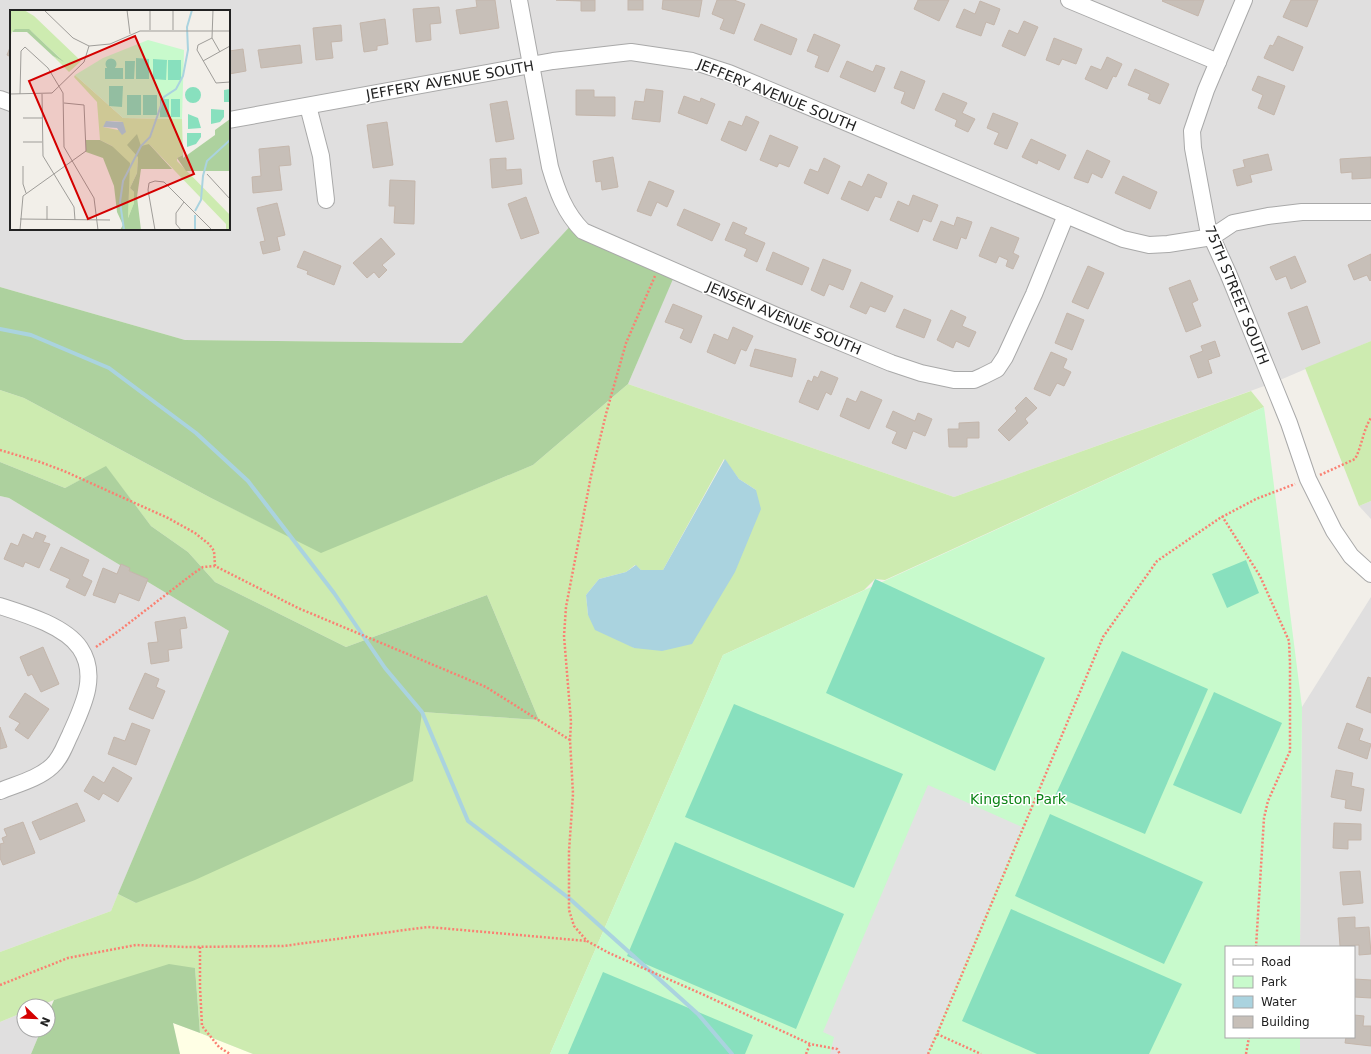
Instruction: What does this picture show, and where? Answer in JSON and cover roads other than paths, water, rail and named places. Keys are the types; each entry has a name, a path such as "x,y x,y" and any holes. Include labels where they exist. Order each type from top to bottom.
{"street":[{"name":"JENSEN AVENUE SOUTH","path":"519,0 550,167 557,193 574,222 583,231 777,316 891,362 921,373 954,380 974,380 997,369 1005,357 1034,294 1066,215"},
{"path":"1068,0 1218,62"},
{"name":"75TH STREET SOUTH","path":"1244,0 1206,90 1192,131 1194,156 1208,229 1228,273 1289,423 1308,479 1334,531 1352,556 1371,574"},
{"name":"JEFFERY AVENUE SOUTH","path":"230,120 553,61 631,52 692,61 730,73 1123,239 1149,245 1168,244 1212,237"},
{"path":"0,99 10,103"},
{"path":"308,106 321,156 326,200"},
{"path":"1212,237 1234,223 1268,216 1302,212 1371,212"},
{"path":"0,606 24,614 59,629 79,647 84,655 88,668 88,688 84,704 60,756 52,766 35,777 0,791"}],"water":[{"path":"725,459 739,479 756,490 761,509 735,572 692,644 662,651 634,648 595,630 588,615 586,595 599,579 626,572 636,565 641,570 663,570"}],"waterway":[{"path":"0,329 31,335 109,368 196,433 248,481 334,593 385,668 422,712 468,821 570,899 698,1014 732,1054"}],"park label":[{"name":"Kingston Park","path":"1018,799"}]}
